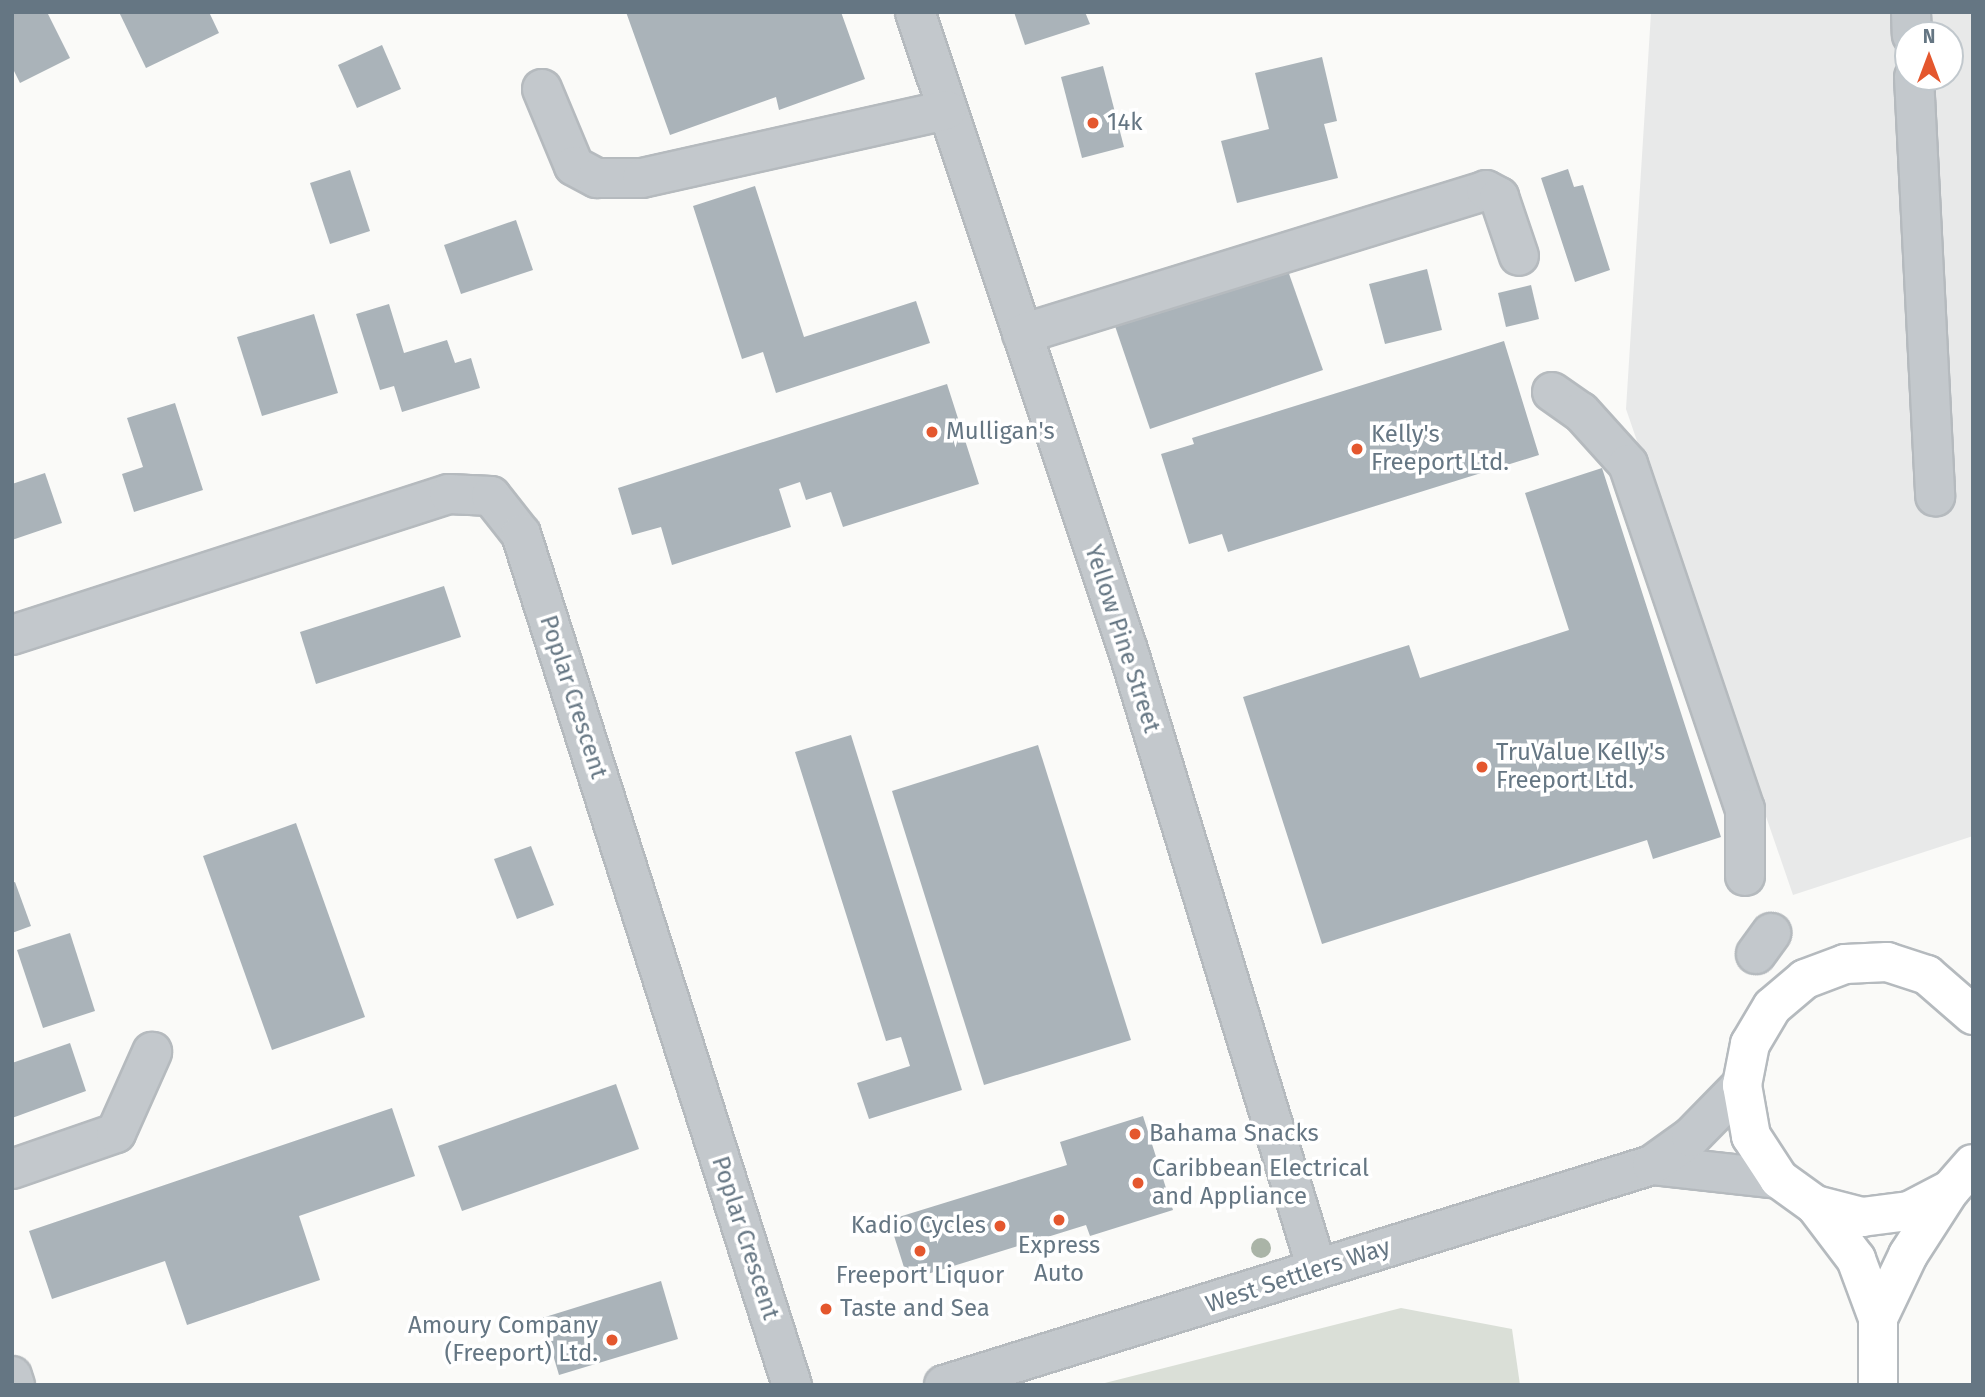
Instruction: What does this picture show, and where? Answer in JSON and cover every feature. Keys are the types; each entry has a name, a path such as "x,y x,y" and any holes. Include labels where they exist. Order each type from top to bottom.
{"main road":[{"path":"1878,1385 1878,1318 1856,1259 1815,1205 1779,1179 1751,1136 1742,1085 1761,1026 1805,979 1866,963 1927,975 1973,976"},
{"path":"1927,975 1973,1015"},
{"path":"1815,1205 1862,1217 1909,1211 1962,1176"},
{"path":"1878,1318 1908,1255 1962,1176"}],"street":[{"name":"Yellow Pine Street","path":"915,12 1128,650 1317,1269"},
{"path":"541,89 574,166 597,178 642,178 947,110"},
{"path":"1915,91 1935,496"},
{"path":"1022,334 1486,190 1499,197 1519,256"},
{"path":"1552,392 1581,412 1628,464 1745,809 1745,876"},
{"name":"Poplar Crescent","path":"12,635 449,494 491,496 521,534 792,1385"},
{"path":"12,1169 117,1133 152,1052"},
{"name":"West Settlers Way","path":"944,1385 1652,1165 1718,1113 1742,1085"},
{"name":"West Settlers Way","path":"1652,1165 1779,1179"},
{"path":"12,1376 15,1385"}],"shaded area":[{"path":"1973,12 1973,836 1793,895 1626,409 1651,13"},
{"path":"1401,1308 1512,1329 1520,1385 1097,1385"}],"building":[{"path":"12,12 47,12 70,58 20,83 12,67"},
{"path":"119,12 209,12 219,33 146,68"},
{"path":"626,12 841,12 865,79 779,110 776,97 670,135"},
{"path":"1014,12 1085,12 1090,24 1025,45"},
{"path":"382,45 401,89 357,108 338,65"},
{"path":"1322,57 1337,121 1324,124 1338,178 1237,203 1221,141 1269,129 1255,73"},
{"path":"1103,66 1124,147 1082,158 1061,77"},
{"path":"1568,169 1574,187 1583,185 1610,270 1575,282 1541,178"},
{"path":"350,170 370,231 330,244 310,183"},
{"path":"755,186 804,337 916,301 930,343 776,393 763,352 742,359 693,206"},
{"path":"516,220 533,270 461,294 444,245"},
{"path":"1287,268 1323,370 1150,429 1115,326"},
{"path":"1427,269 1442,330 1385,344 1369,284"},
{"path":"1531,285 1539,319 1506,327 1498,293"},
{"path":"389,304 404,353 447,340 455,363 471,358 480,388 402,412 394,386 380,390 356,314"},
{"path":"314,314 338,393 262,416 237,337"},
{"name":"Kelly's Freeport Ltd.","path":"1504,341 1539,455 1228,552 1222,534 1189,544 1161,454 1194,444 1192,438"},
{"path":"947,384 979,484 843,527 831,492 806,500 800,482 779,489 791,527 672,565 661,527 632,535 618,488"},
{"path":"175,403 203,490 134,512 122,474 143,467 127,418"},
{"name":"TruValue Kelly's Freeport Ltd.","path":"1602,468 1721,837 1653,859 1647,840 1322,944 1243,697 1409,645 1420,678 1569,630 1525,493"},
{"path":"45,473 62,523 12,540 12,484"},
{"path":"444,586 461,637 316,684 300,632"},
{"path":"851,735 962,1090 869,1119 857,1083 910,1066 901,1037 886,1041 795,752"},
{"path":"1038,745 1131,1040 984,1085 892,791"},
{"path":"296,823 365,1017 272,1050 203,856"},
{"path":"531,846 554,905 517,919 494,859"},
{"path":"15,882 31,926 12,933 12,883"},
{"path":"70,933 95,1011 43,1028 17,950"},
{"path":"70,1043 86,1091 12,1118 12,1063"},
{"path":"616,1084 639,1149 462,1211 438,1146"},
{"path":"392,1108 415,1176 299,1216 320,1280 187,1325 165,1261 52,1299 29,1231"},
{"path":"1143,1116 1173,1210 1090,1236 1086,1225 908,1280 889,1220 1067,1165 1060,1142"},
{"path":"661,1281 678,1339 559,1375 542,1318"}],"place":[{"name":"14k","path":"1093,123"},
{"name":"Mulligan's","path":"932,432"},
{"name":"Kelly's Freeport Ltd.","path":"1357,449"},
{"name":"TruValue Kelly's Freeport Ltd.","path":"1482,767"},
{"name":"Bahama Snacks","path":"1135,1134"},
{"name":"Caribbean Electrical and Appliance","path":"1138,1183"},
{"name":"Express Auto","path":"1059,1220"},
{"name":"Kadio Cycles","path":"1000,1226"},
{"name":"Freeport Liquor","path":"920,1251"},
{"name":"Taste and Sea","path":"826,1309"},
{"name":"Amoury Company (Freeport) Ltd.","path":"612,1340"}]}
